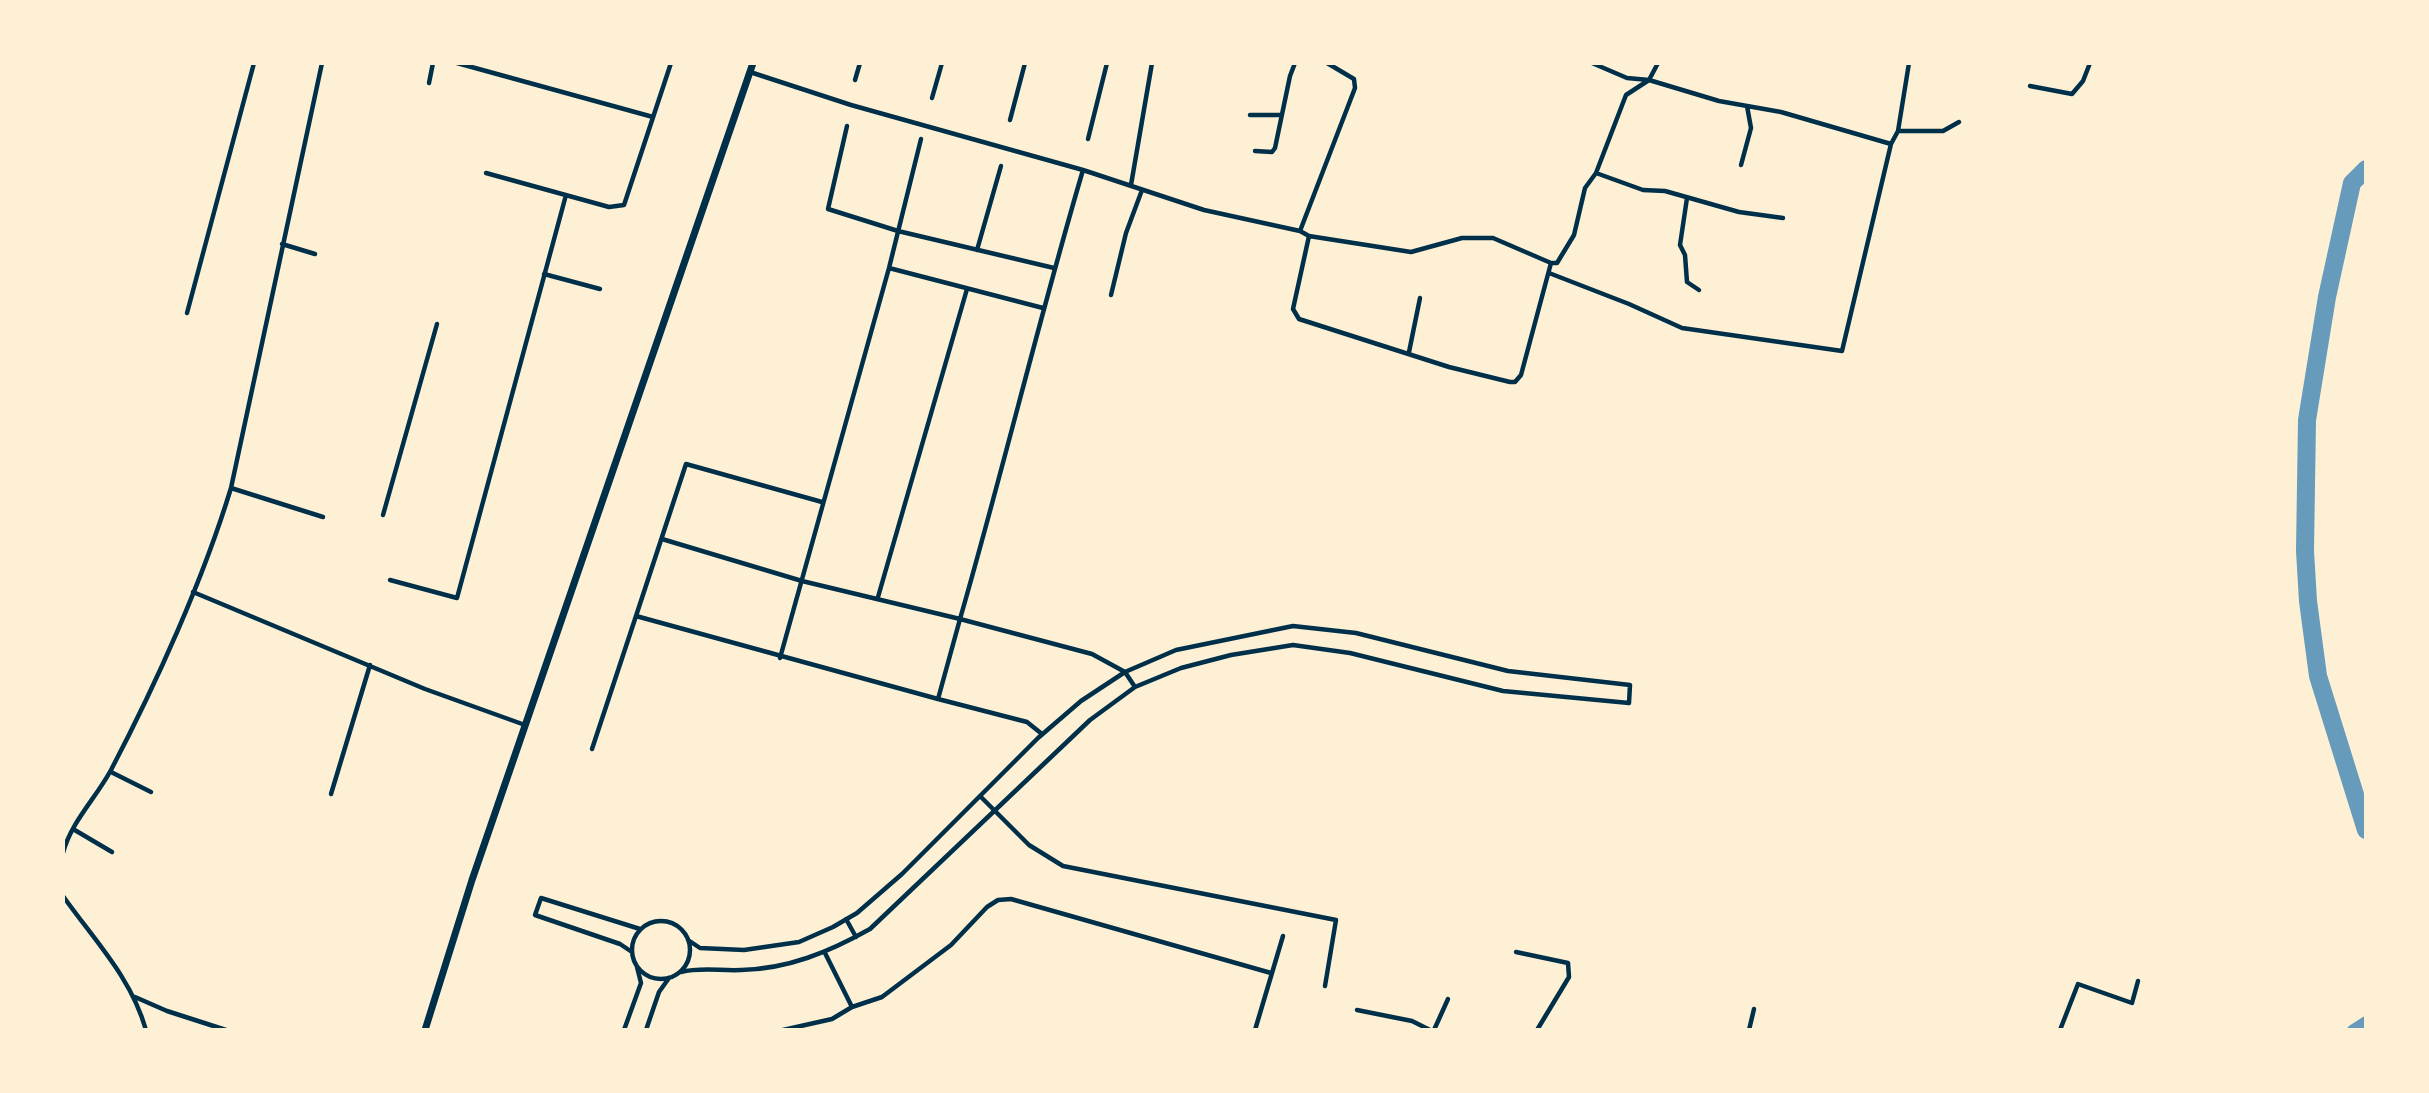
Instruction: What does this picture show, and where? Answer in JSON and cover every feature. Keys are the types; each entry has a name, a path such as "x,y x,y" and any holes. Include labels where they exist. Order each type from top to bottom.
{"main road":[{"path":"425,1030 752,63"}],"street":[{"path":"187,313 254,63"},
{"path":"63,853 73,829 110,772 193,592 231,488 322,63"},
{"path":"429,83 433,63"},
{"path":"457,63 653,117"},
{"path":"486,173 609,207 624,205 671,63"},
{"path":"855,80 860,63"},
{"path":"932,98 942,63"},
{"path":"1010,120 1026,63"},
{"path":"1088,139 1107,63"},
{"path":"1131,185 1153,63"},
{"path":"1255,151 1272,152 1296,63"},
{"path":"1300,231 1355,88 1354,79 1327,63"},
{"path":"1592,63 1627,78 1649,80 1719,101 1781,112 1891,144"},
{"path":"750,72 851,105 1083,170 1204,210 1300,231 1309,236 1411,252 1462,238 1493,238 1551,263 1557,262 1568,248 1586,188 1596,173 1626,95 1649,80 1658,63"},
{"path":"1549,273 1682,328 1842,351 1891,144 1898,131 1909,63"},
{"path":"2030,86 2072,94 2083,81 2090,63"},
{"path":"1741,165 1751,128 1747,106"},
{"path":"1250,115 1282,115"},
{"path":"1898,131 1943,131 1955,127 1959,122"},
{"path":"847,126 828,209 898,231 1054,268"},
{"path":"780,658 889,268 921,139"},
{"path":"977,250 1001,166"},
{"path":"938,699 1005,463 1043,308 1083,170"},
{"path":"1596,173 1643,190 1665,191 1740,212 1783,218"},
{"path":"1111,295 1126,233 1142,190"},
{"path":"390,580 457,598 566,195"},
{"path":"1687,198 1680,245 1685,255 1687,282 1699,290"},
{"path":"1309,236 1293,309 1298,319 1409,352 1449,367 1515,382 1521,375 1551,263"},
{"path":"282,244 315,254"},
{"path":"889,268 1043,308"},
{"path":"544,274 600,289"},
{"path":"878,598 967,289"},
{"path":"1409,352 1420,298"},
{"path":"383,515 437,324"},
{"path":"592,749 686,464 822,502"},
{"path":"231,488 323,517"},
{"path":"662,539 802,581 1092,653 1125,671 1135,687"},
{"path":"193,592 444,697 526,725"},
{"path":"636,616 780,658 1027,722 1042,734"},
{"path":"637,966 652,978 669,978 698,968 741,970 804,961 856,937 870,929 916,888 1053,752 1135,687 1181,668 1231,655 1293,645 1350,653 1503,691 1575,700 1629,703 1630,685 1508,671 1356,633 1293,626 1176,650 1125,671 1081,701 1042,734 902,873 846,919 799,942 744,950 700,948 688,940"},
{"path":"331,794 370,665"},
{"path":"110,772 150,792"},
{"path":"980,795 1029,845 1063,866 1336,920 1325,986"},
{"path":"73,829 112,852"},
{"path":"63,896 115,965 134,996 146,1030"},
{"path":"632,952 620,944 535,915 541,898 640,929"},
{"path":"783,1030 832,1019 852,1007 882,997 951,945 987,907 998,900 1011,899 1271,973"},
{"path":"846,919 856,937"},
{"path":"624,1030 640,983 632,952 640,929 657,921 666,921 682,930 688,940 690,955 681,972"},
{"path":"1255,1030 1283,936"},
{"path":"1516,952 1567,963 1570,967 1569,976 1537,1030"},
{"path":"825,953 852,1007"},
{"path":"646,1030 659,992 669,978"},
{"path":"2060,1030 2078,984 2129,1003 2134,1001 2138,981"},
{"path":"134,996 167,1011 226,1030"},
{"path":"1357,1010 1412,1021 1432,1030 1448,999"},
{"path":"1749,1030 1754,1009"}],"waterway":[{"path":"2366,169 2352,183 2327,297 2307,420 2305,551 2308,601 2318,676 2366,830"},
{"path":"2352,1030 2366,1021"}]}
